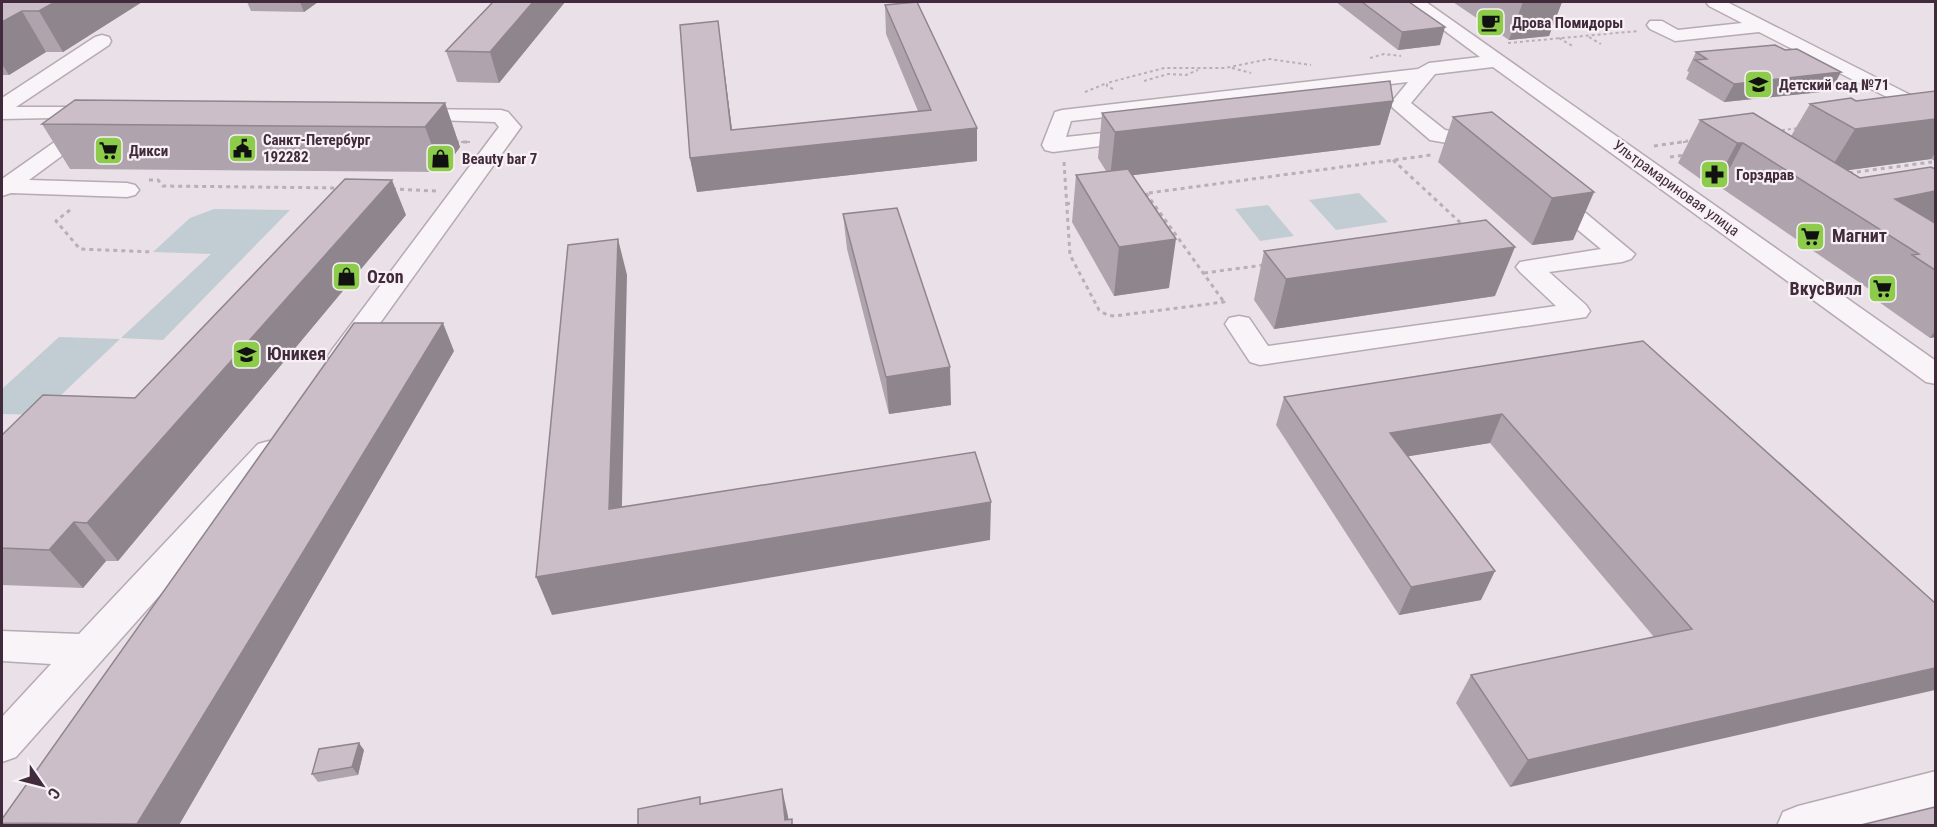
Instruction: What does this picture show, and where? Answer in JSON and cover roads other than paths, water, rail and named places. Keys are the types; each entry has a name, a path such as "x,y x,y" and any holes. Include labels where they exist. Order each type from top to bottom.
{"street":[{"name":"Ультрамариновая улица","path":"1415,2 1500,52 1623,150 1934,372"},
{"path":"1714,2 1932,114"},
{"path":"1659,27 1675,36 1763,26"},
{"path":"2,107 102,41"},
{"path":"1157,133 1053,146 1062,116 1424,74 1429,69 1500,52"},
{"path":"1414,75 1420,80 1388,105 1438,135 1487,144 1508,160"},
{"path":"2,113 114,113 3,188"},
{"path":"1889,117 1932,114"},
{"path":"326,377 510,126 501,116 394,115"},
{"path":"1239,324 1260,356 1576,311 1529,267 1622,254 1534,182"},
{"path":"3,188 97,189 138,185"},
{"path":"2,744 284,435"},
{"path":"2,646 89,650"},
{"path":"1798,825 1935,790"}],"place":[{"name":"Дрова Помидоры","path":"1491,23"},
{"name":"Детский сад №71","path":"1758,85"},
{"name":"Санкт-Петербург 192282","path":"242,149"},
{"name":"Дикси","path":"108,151"},
{"name":"Beauty bar 7","path":"441,159"},
{"name":"Горздрав","path":"1715,175"},
{"name":"Магнит","path":"1811,236"},
{"name":"Ozon","path":"346,277"},
{"name":"ВкусВилл","path":"1883,289"},
{"name":"Юникея","path":"246,354"}]}
